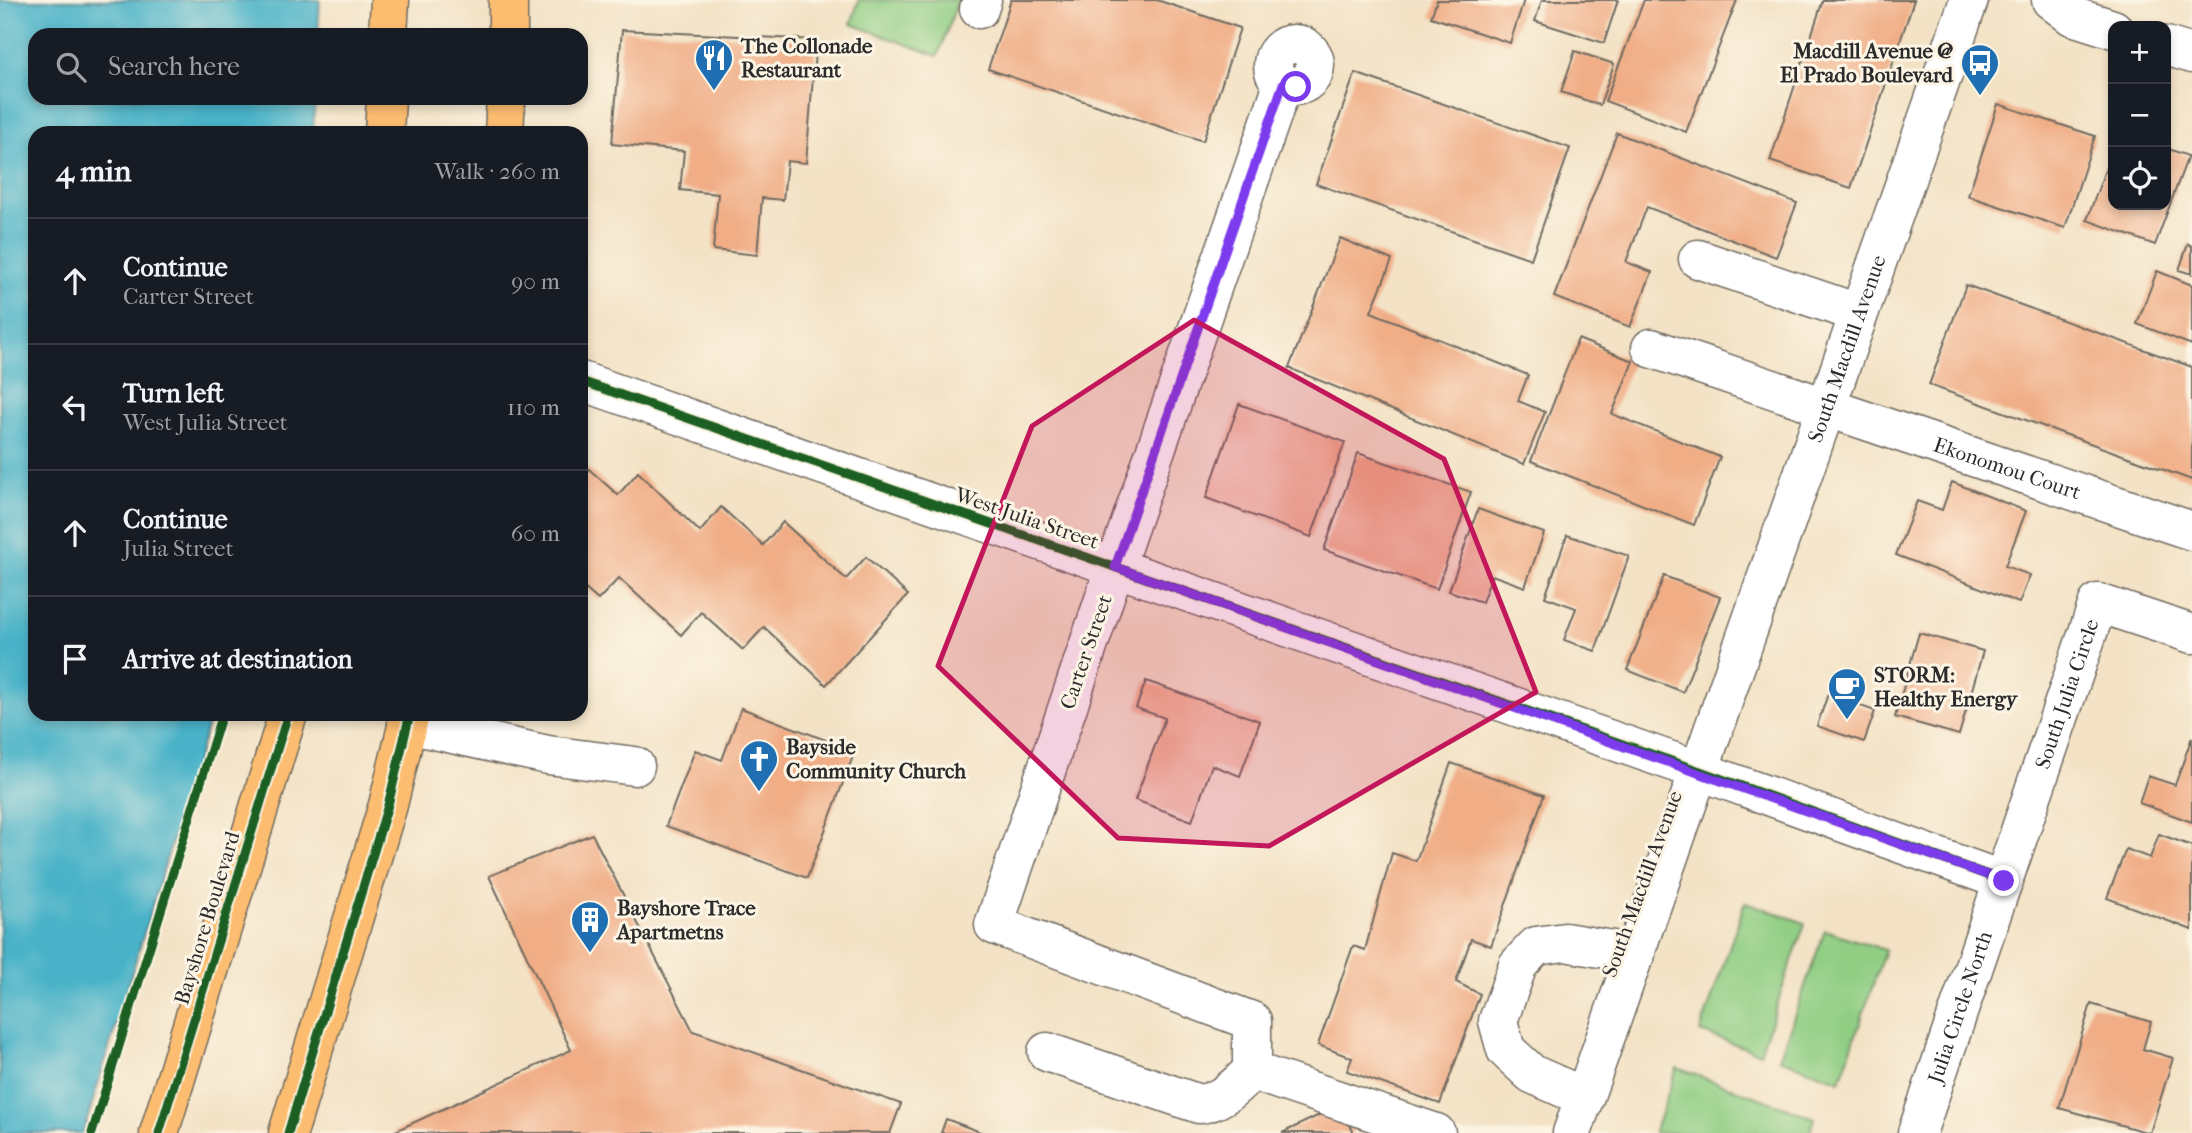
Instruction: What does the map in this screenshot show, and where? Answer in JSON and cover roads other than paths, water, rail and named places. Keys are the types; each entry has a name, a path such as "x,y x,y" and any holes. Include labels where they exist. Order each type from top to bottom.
{"main road":[{"path":"388,28 390,0"},
{"path":"508,0 508,28"},
{"path":"384,126 386,105"},
{"path":"504,126 506,105"},
{"name":"Bayshore Boulevard","path":"159,1133 286,721"},
{"path":"288,1133 388,805 408,721"}],"street":[{"name":"South Macdill Avenue","path":"1572,1133 1969,0"},
{"path":"2051,0 2072,16 2108,27"},
{"path":"2171,48 2192,54"},
{"name":"Carter Street","path":"1252,1071 1252,1021 995,925 1115,567 1283,84"},
{"path":"1698,259 1858,313"},
{"name":"Ekonomou Court","path":"1651,348 2192,531"},
{"name":"West Julia Street","path":"588,383 1700,771 2004,881"},
{"name":"South Julia Circle","path":"2004,881 2098,603 2192,634"},
{"path":"416,721 548,755 635,765"},
{"name":"Julia Circle North","path":"1917,1133 2004,881"},
{"path":"1584,1097 1532,1074 1506,1050 1498,1021 1517,965 1536,946 1565,942 1636,954"},
{"path":"1047,1052 1199,1104 1212,1103 1225,1095 1252,1071 1436,1133"}],"water":[{"path":"0,0 320,0 318,28 28,28 28,105 315,105 313,126 28,126 28,721 209,721 83,1133 0,1133"}],"place":[{"name":"The Collonade Restaurant","path":"714,92"},
{"name":"Macdill Avenue @ El Prado Boulevard","path":"1980,97"},
{"name":"STORM: Healthy Energy","path":"1847,721"},
{"name":"Bayside Community Church","path":"759,793"},
{"name":"Bayshore Trace Apartmetns","path":"590,954"}]}
